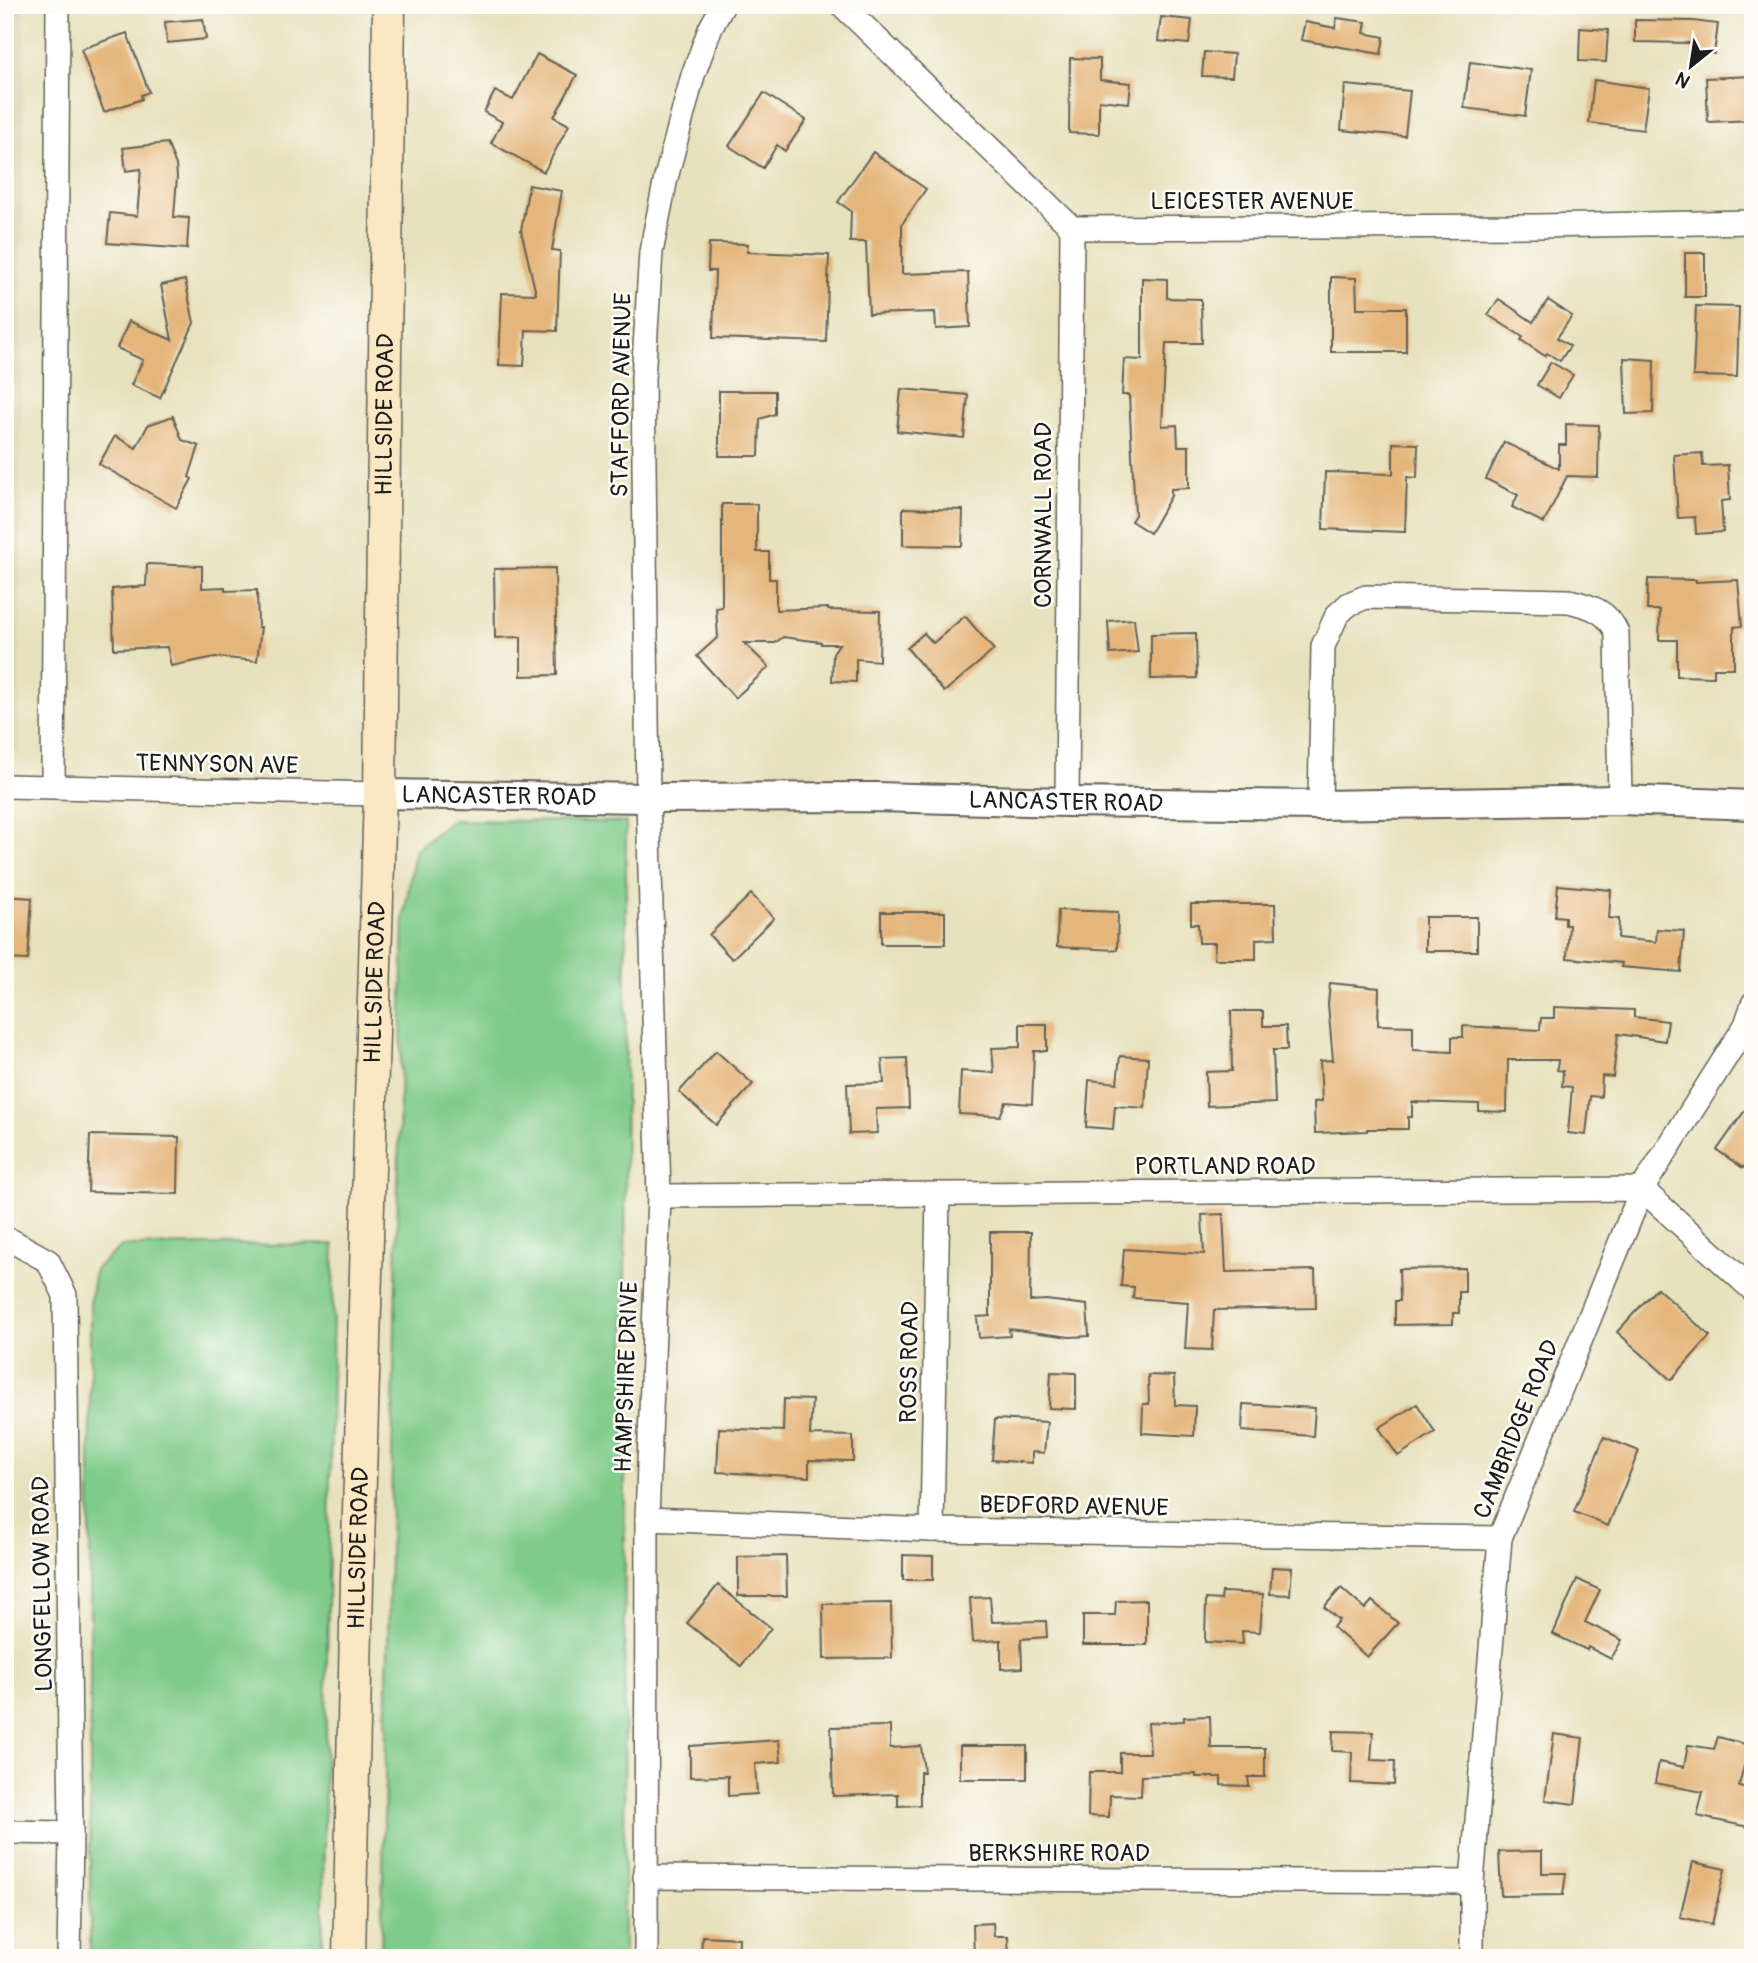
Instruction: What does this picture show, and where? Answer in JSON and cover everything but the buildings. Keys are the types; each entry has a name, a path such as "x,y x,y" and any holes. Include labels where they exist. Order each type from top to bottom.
{"main road":[{"name":"HILLSIDE ROAD","path":"349,1958 380,794 388,5"}],"street":[{"path":"53,786 58,5"},
{"name":"STAFFORD AVENUE","path":"648,798 643,379 651,252 666,178 693,75 710,29 723,5"},
{"path":"842,5 1072,228"},
{"name":"LEICESTER AVENUE","path":"1072,228 1753,222"},
{"name":"CORNWALL ROAD","path":"1067,802 1072,228"},
{"path":"1320,805 1323,646 1336,615 1349,604 1366,597 1569,601 1604,613 1617,633 1620,800"},
{"name":"TENNYSON AVE","path":"5,786 380,794"},
{"name":"LANCASTER ROAD","path":"380,794 648,798 876,797 1320,805 1620,800 1753,805"},
{"name":"HAMPSHIRE DRIVE","path":"646,1958 647,1519 659,1196 648,798"},
{"name":"CAMBRIDGE ROAD","path":"1472,1958 1472,1882 1500,1538 1642,1189 1746,1025 1753,1004"},
{"path":"1642,1189 1753,1290"},
{"name":"PORTLAND ROAD","path":"659,1196 1642,1189"},
{"name":"ROSS ROAD","path":"932,1530 938,1194"},
{"name":"LONGFELLOW ROAD","path":"5,1240 12,1241 48,1261 65,1295 71,1833 69,1958"},
{"name":"BEDFORD AVENUE","path":"647,1519 932,1530 1500,1538"},
{"path":"5,1832 71,1833"},
{"name":"BERKSHIRE ROAD","path":"645,1877 1472,1882"}],"shaded area":[{"path":"5,5 24,5 19,752 5,752"}],"green space":[{"path":"452,820 626,822 624,1958 381,1958 404,916 415,850"},
{"path":"334,1244 322,1958 90,1958 90,1301 95,1269 122,1246"}]}
